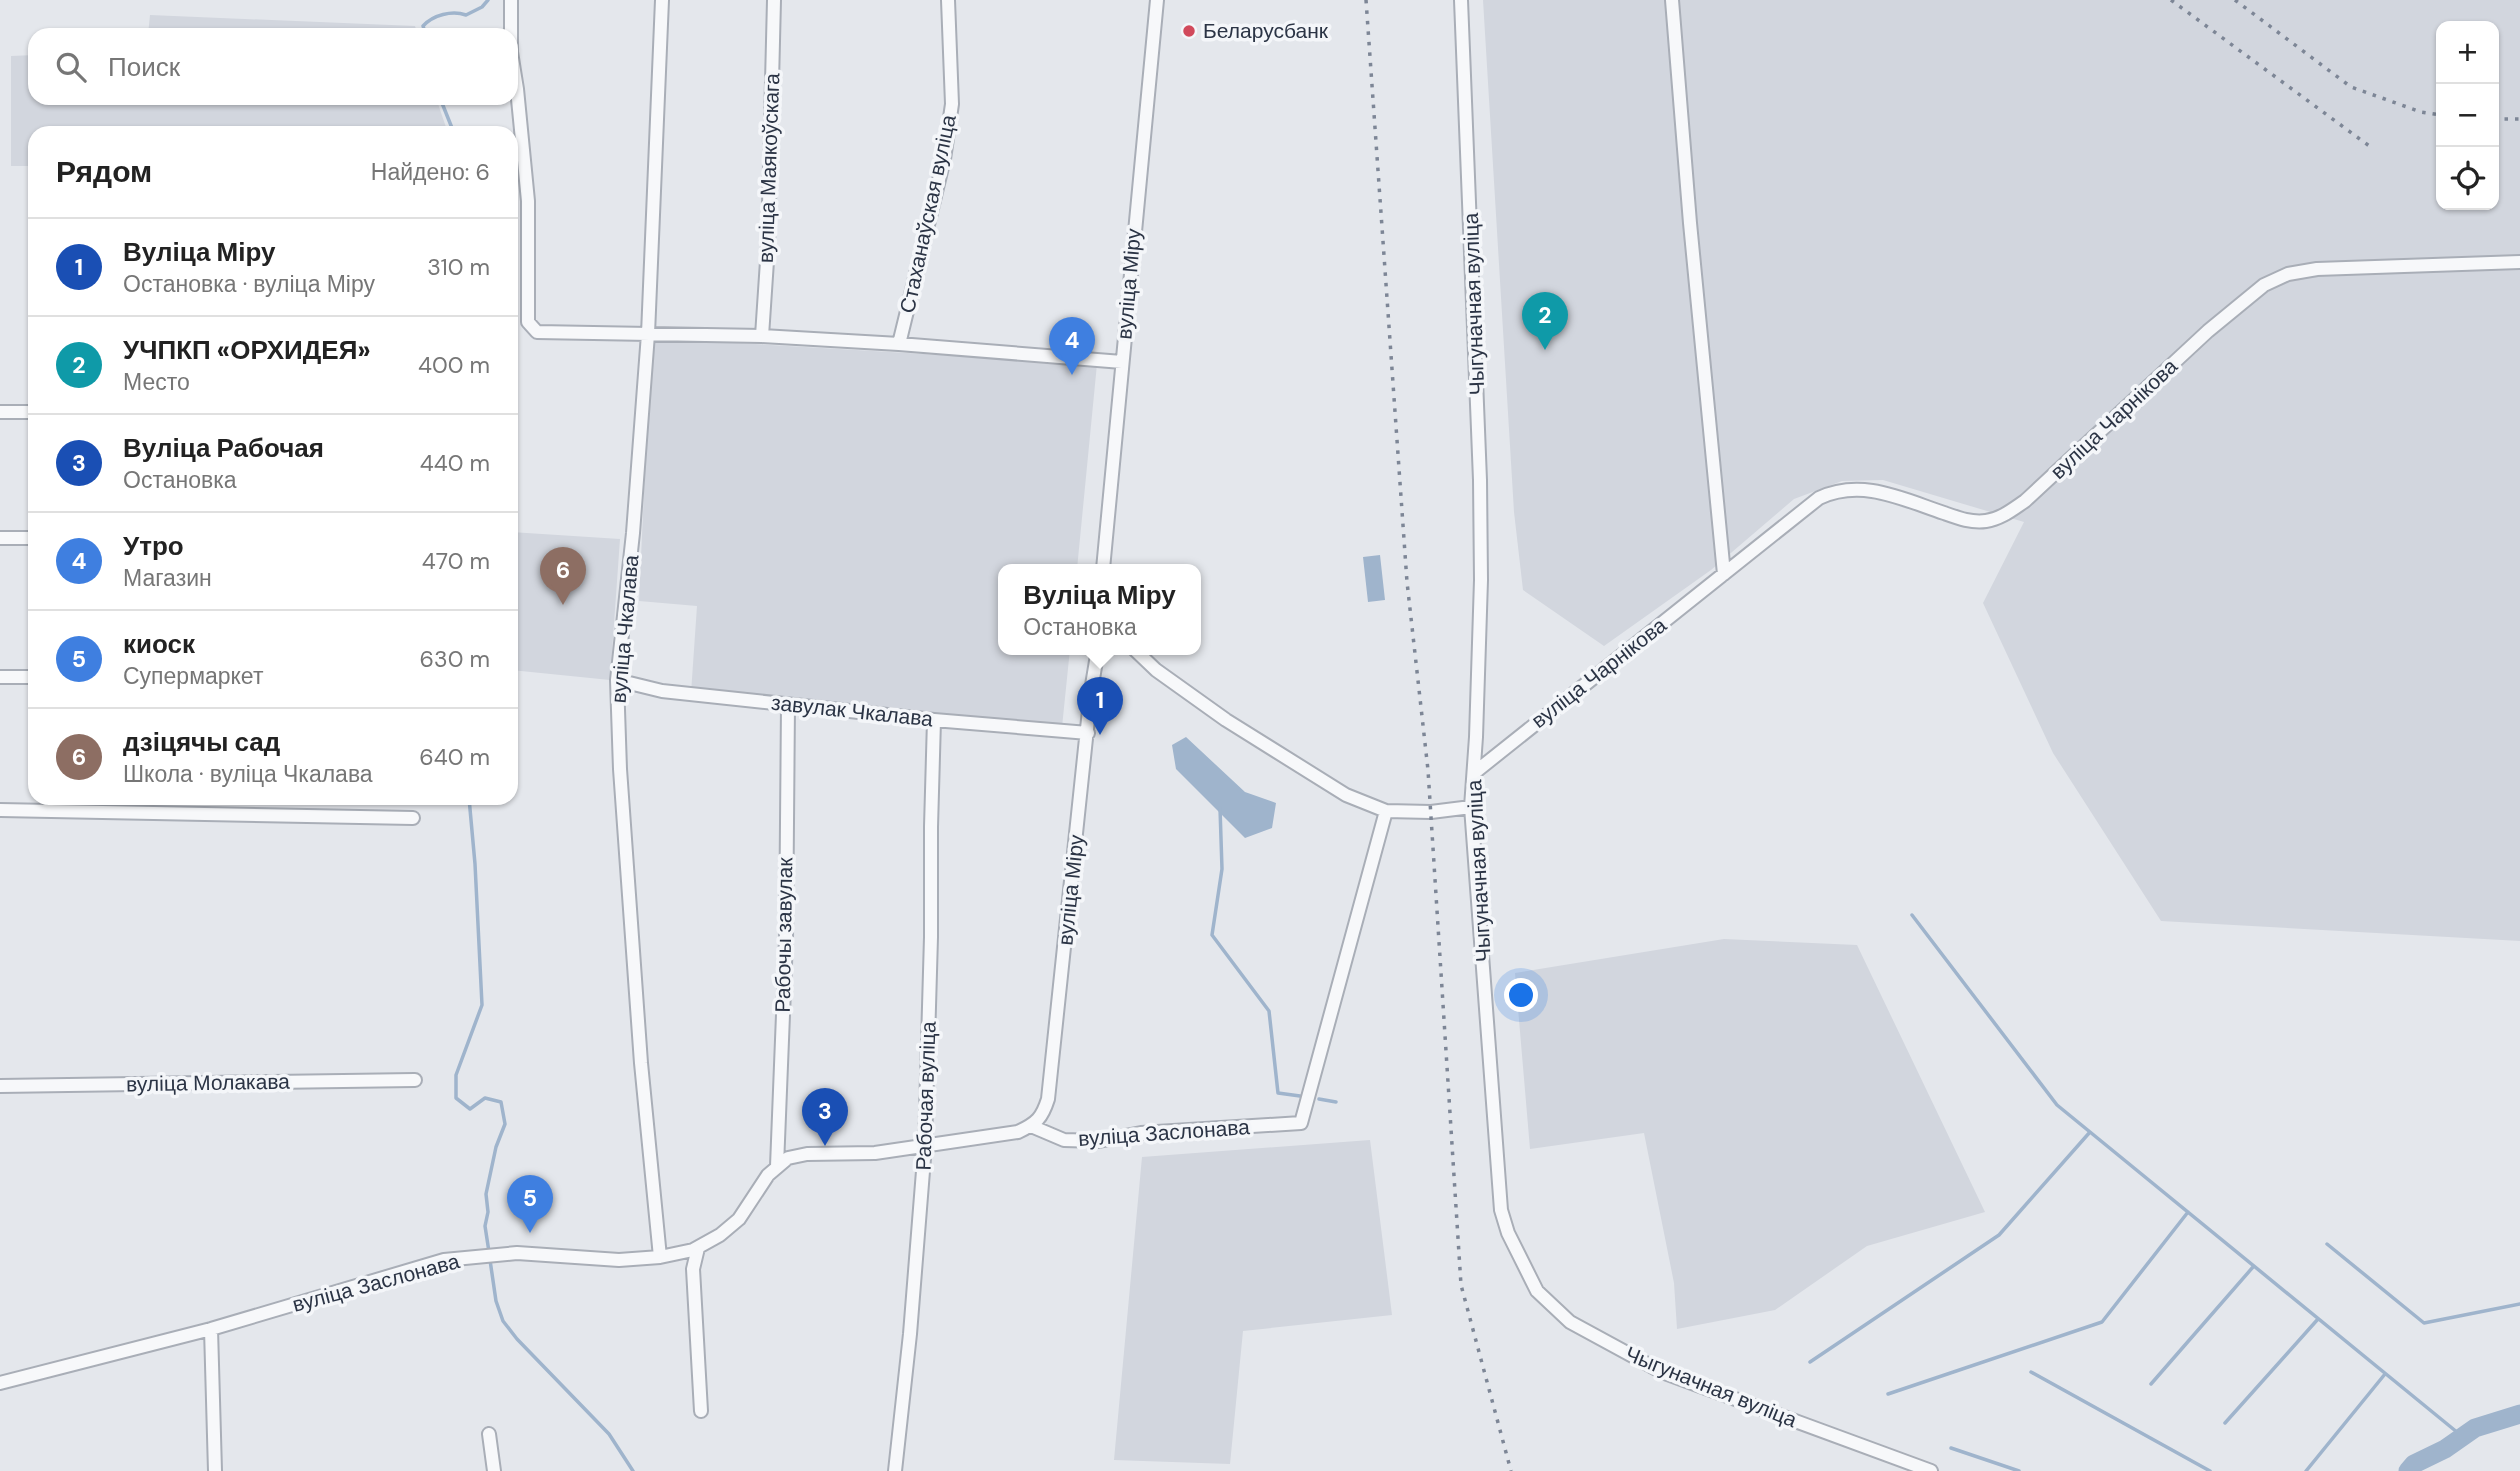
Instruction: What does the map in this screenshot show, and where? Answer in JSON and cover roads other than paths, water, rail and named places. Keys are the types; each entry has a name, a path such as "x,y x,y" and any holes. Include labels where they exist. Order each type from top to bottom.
{"street":[{"name":"Стаханаўская вуліца","path":"511,0 511,28"},
{"name":"вуліца Чкалава","path":"660,1257 620,769 617,680 633,533 648,334 662,0"},
{"name":"вуліца Маякоўскага","path":"762,337 768,246 774,0"},
{"name":"Стаханаўская вуліца","path":"899,344 944,159 952,104 948,0"},
{"name":"вуліца Міру","path":"1103,564 1157,0"},
{"name":"Чыгуначная вуліца","path":"1461,0 1474,273 1480,480 1481,580 1471,807 1501,1210 1508,1233 1536,1292 1570,1322 1662,1372 1931,1471"},
{"path":"1672,0 1690,223 1724,574"},
{"name":"Стаханаўская вуліца","path":"518,99 528,201 528,322 537,332 762,337 899,344 1122,362"},
{"name":"вуліца Чарнікова","path":"1474,773 1819,498 1835,491 1853,488 1877,490 1966,521 1988,521 2007,514 2025,502 2208,331 2264,285 2288,274 2317,269 2520,262"},
{"path":"0,412 28,412"},
{"path":"0,538 28,538"},
{"name":"вуліца Міру","path":"1031,1126 1043,1115 1048,1098 1097,655"},
{"path":"1140,655 1156,670 1236,727 1346,795 1386,811 1431,812 1471,807"},
{"path":"0,677 28,677"},
{"name":"завулак Чкалава","path":"617,680 662,691 934,720 1088,733"},
{"name":"Рабочы завулак","path":"777,1166 786,939 788,705"},
{"name":"Рабочая вуліца","path":"895,1471 925,1146 932,937 934,720"},
{"path":"0,810 412,818"},
{"name":"вуліца Заслонава","path":"1031,1126 1064,1140 1099,1141 1141,1133 1301,1123 1386,811"},
{"name":"вуліца Молакава","path":"0,1086 415,1080"},
{"path":"777,1166 788,1158 807,1154 875,1153 1018,1132 1031,1126"},
{"name":"вуліца Заслонава","path":"0,1384 211,1329 443,1261 517,1254 619,1260 660,1257 698,1248 739,1219 777,1166"},
{"path":"698,1248 694,1269 701,1411"},
{"path":"211,1329 215,1471"},
{"path":"489,1434 494,1471"}],"water":[{"path":"1380,555 1385,600 1368,602 1363,557"},
{"path":"1186,737 1245,792 1276,803 1272,828 1245,838 1176,769 1172,745"}],"waterway":[{"path":"424,28 437,16 449,13 466,15 482,7 488,0"},
{"path":"443,105 451,126"},
{"path":"470,805 482,1005 456,1075 456,1098 470,1109 485,1098 501,1102 505,1124 496,1147 486,1194 488,1212 485,1226 489,1252"},
{"path":"1220,808 1222,869 1212,935 1269,1011 1278,1093 1300,1096"},
{"path":"1912,915 2057,1105 2463,1437"},
{"path":"1319,1099 1336,1102"},
{"path":"1810,1362 1999,1235 2090,1132"},
{"path":"1888,1394 2102,1322 2188,1212"},
{"path":"2327,1244 2424,1323 2520,1304"},
{"path":"490,1260 496,1301 503,1321 517,1339 609,1434 633,1471"},
{"path":"2151,1384 2253,1267"},
{"path":"2225,1423 2318,1319"},
{"path":"2031,1372 2210,1471"},
{"path":"2306,1471 2385,1374"},
{"path":"2408,1471 2414,1464 2445,1449 2475,1428 2520,1414"},
{"path":"1951,1448 2019,1471"}],"railway":[{"path":"1366,0 1407,582 1428,770 1461,1285 1511,1471"},
{"path":"2171,0 2372,148"},
{"path":"2235,0 2351,87 2421,112 2436,114"},
{"path":"2499,119 2520,119"}],"place":[{"name":"Беларусбанк","path":"1189,31"},
{"name":"УЧПКП «ОРХИДЕЯ»","path":"1545,350"},
{"name":"Утро","path":"1072,375"},
{"name":"дзіцячы сад","path":"563,605"},
{"name":"Вуліца Міру","path":"1100,735"},
{"name":"Вуліца Рабочая","path":"825,1146"},
{"name":"киоск","path":"530,1233"}]}
